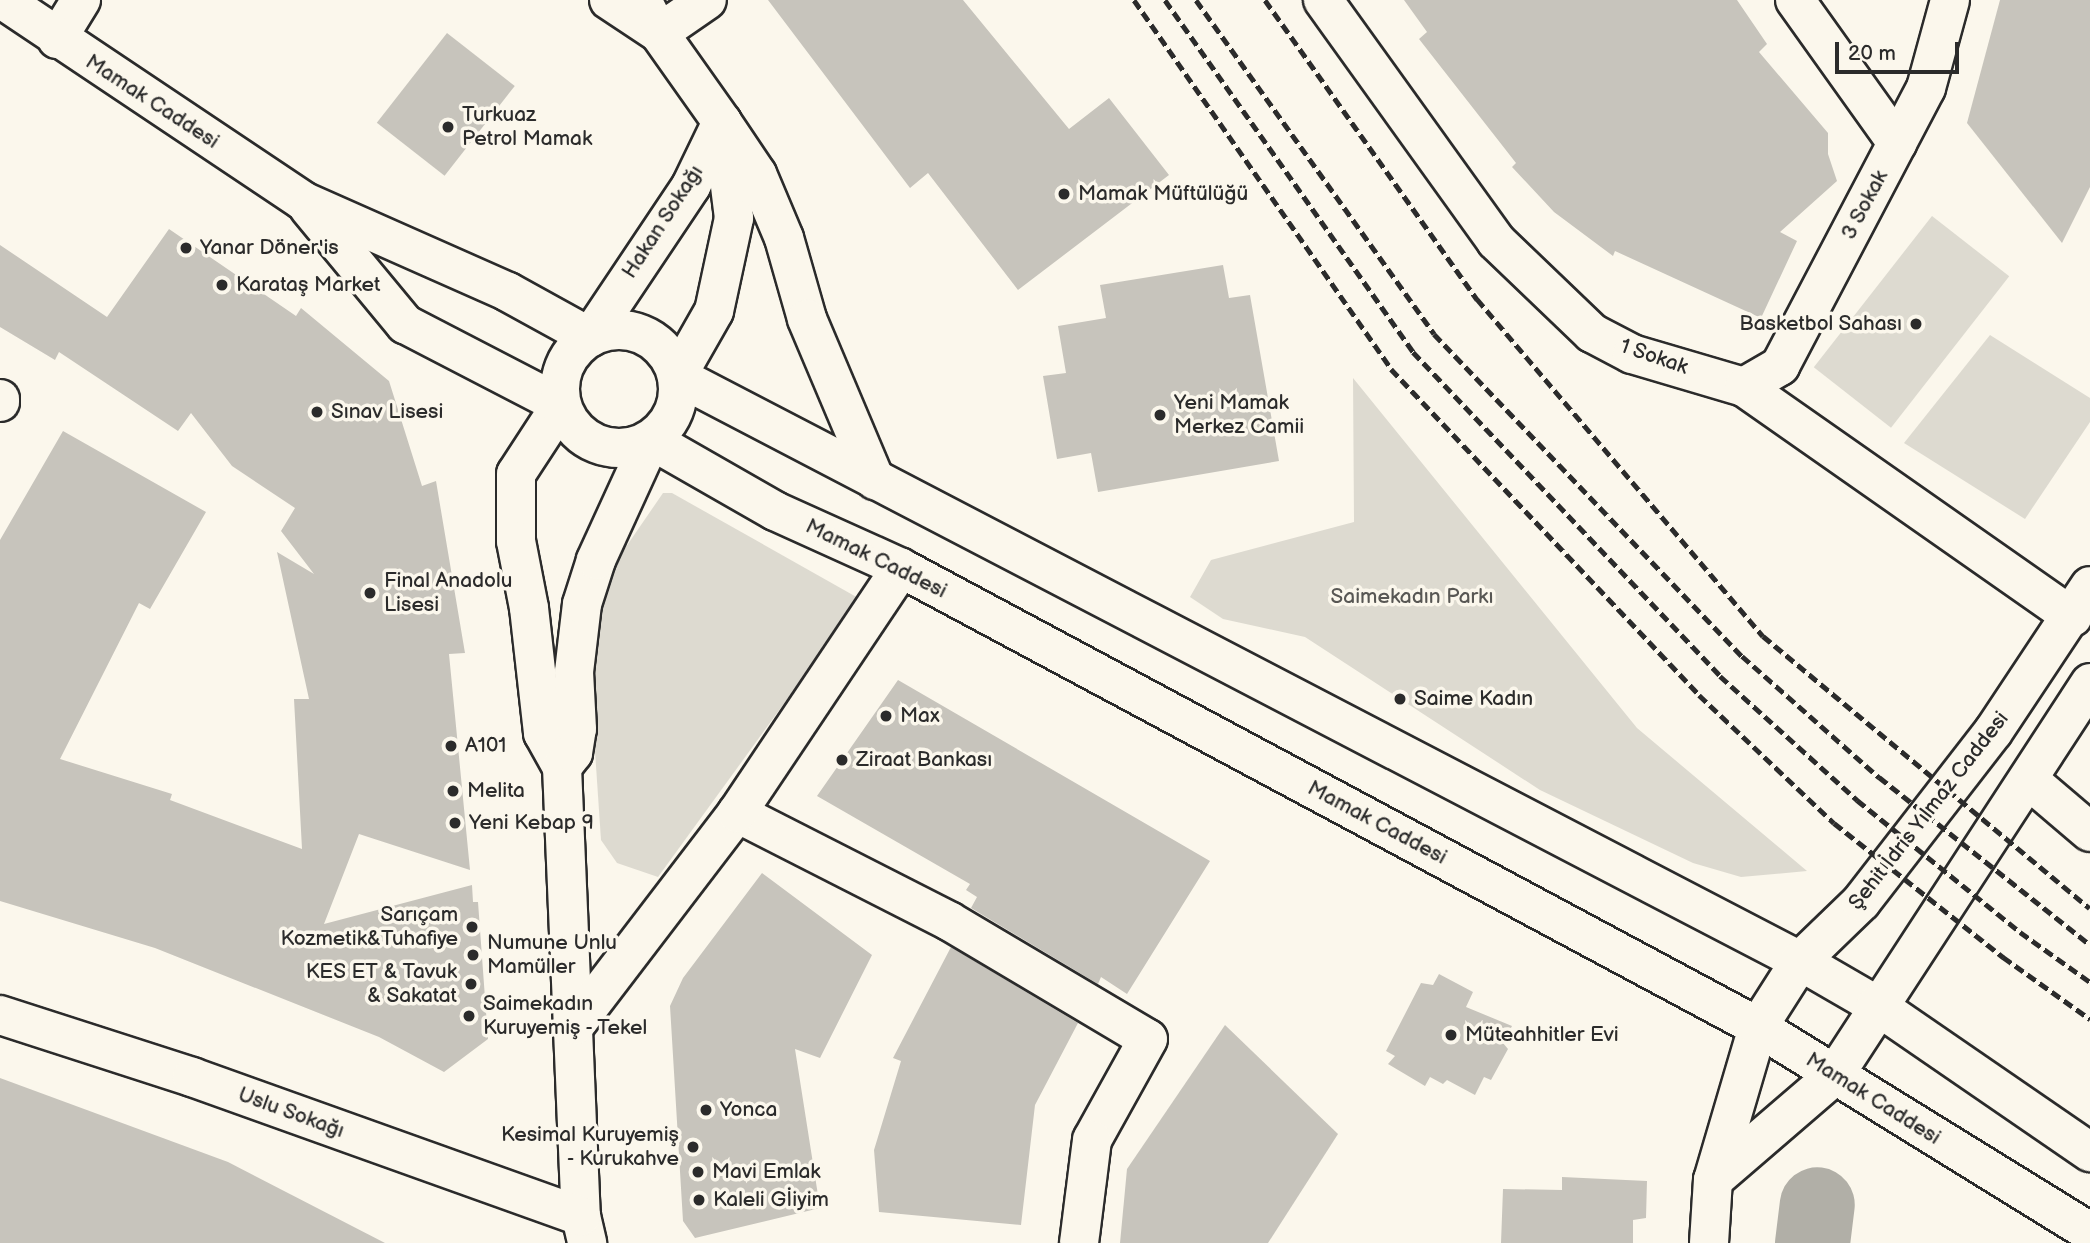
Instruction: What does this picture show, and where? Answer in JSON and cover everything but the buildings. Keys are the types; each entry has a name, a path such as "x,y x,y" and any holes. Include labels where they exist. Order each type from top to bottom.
{"main road":[{"name":"Mamak Caddesi","path":"3,0 57,39 303,201 508,292 590,337"},
{"path":"57,39 81,0"},
{"path":"609,0 650,16 757,174 784,237 807,319 874,480"},
{"path":"650,16 707,0"},
{"name":"1 Sokak","path":"1323,0 1496,241 1592,333 1632,354 1744,387 2081,602"},
{"path":"1795,0 1897,143"},
{"name":"3 Sokak","path":"1744,387 1780,366 1926,88 1950,0"},
{"path":"562,767 572,753 577,729 575,672 582,604 596,560 651,439 675,410 677,376 714,311 734,218 722,122"},
{"name":"Hakan Sokağı","path":"590,337 691,186 722,122"},
{"name":"Mamak Caddesi","path":"303,201 405,324 561,405"},
{"path":"584,1229 562,767 543,733 529,608 516,541 516,474 561,405 562,369 578,346 590,337 626,330 643,335 659,345 677,376 1800,961 1876,1005 2090,1152"},
{"path":"561,405 581,436 597,445 634,447 651,439"},
{"name":"Mamak Caddesi","path":"651,439 775,511 901,568 1758,1027 1833,1076 2090,1232"},
{"path":"575,1025 737,813 901,568"},
{"name":"Şehit İdris Yılmaz Caddesi","path":"1709,1243 1713,1180 1758,1027 1800,961 1861,902 1993,732 2081,602"},
{"path":"1713,1180 1833,1076 1876,1005 2029,780 2090,683"},
{"path":"2029,780 2090,832"},
{"path":"737,813 949,921 1148,1039 1092,1140 1079,1243"},
{"name":"Uslu Sokağı","path":"0,1015 192,1077 584,1229"}],"green space":[{"name":"Basketbol Sahası","path":"1932,216 2009,276 1891,428 1814,367"},
{"path":"1990,335 2090,398 2090,422 2025,519 1904,443"},
{"name":"Saimekadın Parkı","path":"1353,378 1637,728 1807,871 1741,877 1693,863 1540,790 1305,637 1223,619 1190,597 1211,560 1354,522"},
{"path":"663,493 672,493 860,599 658,877 617,863 601,840 589,662 606,576"}],"waterway":[{"path":"1812,1243 1817,1204"}],"railway":[{"path":"1134,0 1391,369 1699,695 1834,823 2003,957 2090,1019"},
{"path":"1165,0 1413,352 1720,676 1857,800 2020,932 2090,982"},
{"path":"1196,0 1434,334 1742,656 1879,777 2090,945"},
{"path":"1265,0 1477,299 1763,636 2090,908"}],"place":[{"name":"Turkuaz Petrol Mamak","path":"448,127"},
{"name":"Mamak Müftülüğü","path":"1064,194"},
{"name":"Yanar Döner'is","path":"186,248"},
{"name":"Karataş Market","path":"222,285"},
{"name":"Basketbol Sahası","path":"1916,324"},
{"name":"Sınav Lisesi","path":"317,412"},
{"name":"Yeni Mamak Merkez Camii","path":"1160,415"},
{"name":"Final Anadolu Lisesi","path":"370,593"},
{"name":"Saime Kadın","path":"1400,699"},
{"name":"Max","path":"886,716"},
{"name":"A101","path":"451,746"},
{"name":"Ziraat Bankası","path":"842,760"},
{"name":"Melita","path":"453,791"},
{"name":"Yeni Kebap 9","path":"455,823"},
{"name":"Sarıçam Kozmetik&Tuhafiye","path":"472,927"},
{"name":"Numune Unlu Mamüller","path":"473,955"},
{"name":"KES ET & Tavuk & Sakatat","path":"471,984"},
{"name":"Saimekadın Kuruyemiş - Tekel","path":"469,1016"},
{"name":"Müteahhitler Evi","path":"1451,1035"},
{"name":"Yonca","path":"706,1110"},
{"name":"Kesimal Kuruyemiş - Kurukahve","path":"693,1147"},
{"name":"Mavi Emlak","path":"698,1172"},
{"name":"Kaleli Gİiyim","path":"699,1200"}]}
